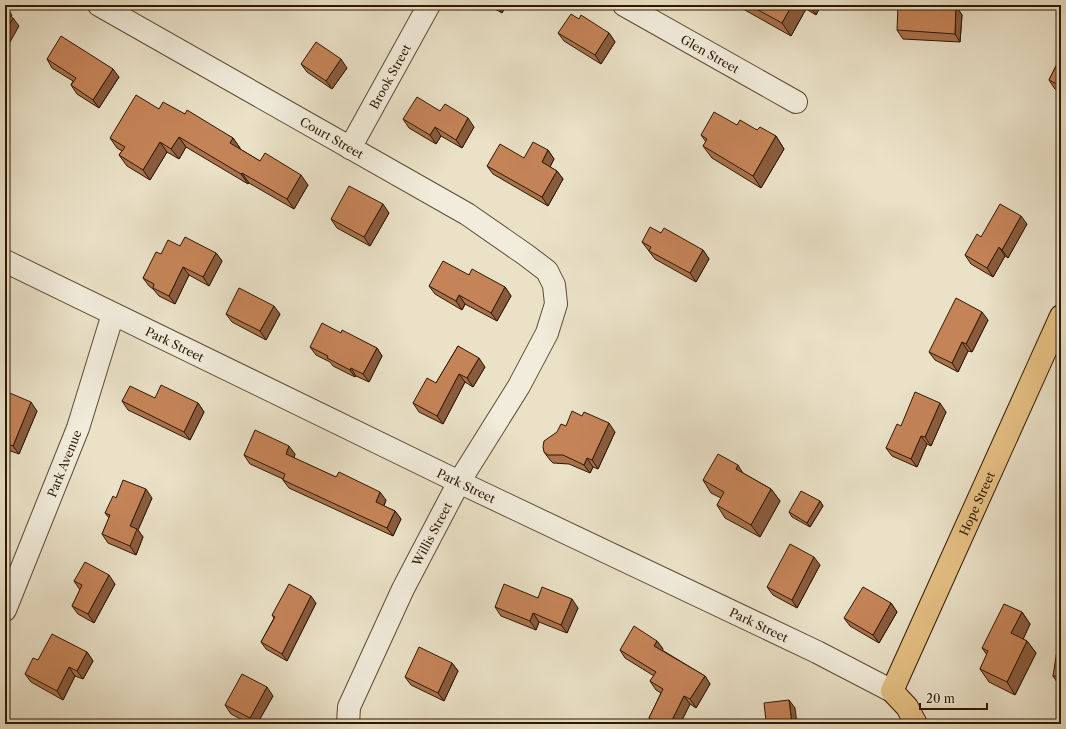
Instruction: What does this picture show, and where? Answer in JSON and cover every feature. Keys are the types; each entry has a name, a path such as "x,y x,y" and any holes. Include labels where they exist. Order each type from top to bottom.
{"main road":[{"name":"Hope Street","path":"892,690 1061,316"},
{"name":"Park Street","path":"892,690 907,708 916,724"}],"street":[{"name":"Court Street","path":"99,5 467,214 547,271 554,285"},
{"name":"Brook Street","path":"350,148 429,5"},
{"name":"Glen Street","path":"624,5 796,102"},
{"name":"Park Street","path":"5,261 459,482 817,652 892,690"},
{"name":"Willis Street","path":"348,724 348,707 402,589 459,482 519,386 547,333 556,304 554,285"},
{"name":"Park Avenue","path":"5,610 78,428 113,314"}],"building":[{"path":"749,5 792,5 782,23"},
{"path":"898,5 956,6 955,34 897,30"},
{"path":"5,13 13,18 5,32"},
{"path":"571,14 579,19 581,15 609,33 595,55 558,33"},
{"path":"61,36 113,69 93,100 71,85 76,78 47,59"},
{"path":"316,42 341,59 326,81 301,64"},
{"path":"1061,56 1061,86 1049,80"},
{"path":"136,95 159,109 163,102 185,114 187,110 233,138 230,143 260,161 265,153 301,175 287,199 242,173 241,174 179,137 171,149 160,142 143,170 119,155 125,147 110,138"},
{"path":"417,97 440,111 445,104 468,118 456,140 435,127 430,135 403,119"},
{"path":"714,112 737,125 740,120 757,130 760,127 776,136 753,176 703,146 707,139 701,135"},
{"path":"533,142 548,150 542,162 557,171 542,197 487,166 500,144 524,158"},
{"path":"349,186 383,204 364,237 331,219"},
{"path":"1000,204 1021,216 1002,250 999,247 987,268 965,255 977,234 981,237"},
{"path":"650,227 661,233 664,228 703,250 690,273 649,251 651,247 642,242"},
{"path":"185,237 216,253 203,277 183,267 169,296 153,288 154,284 143,278 156,252 161,254 168,240 180,246"},
{"path":"443,261 469,275 472,269 505,287 491,313 459,295 456,301 429,286"},
{"path":"239,288 274,306 260,331 226,314"},
{"path":"956,298 982,312 966,344 962,342 952,363 929,352"},
{"path":"322,323 341,333 342,330 377,348 363,374 351,368 350,370 310,347"},
{"path":"458,346 479,358 467,378 459,374 437,416 413,403 427,378 436,383"},
{"path":"161,385 198,403 184,432 122,401 130,386 155,398"},
{"path":"5,391 31,402 13,446 5,443"},
{"path":"915,392 940,403 925,437 921,436 911,459 886,448 897,424 901,426"},
{"path":"572,411 582,416 584,412 609,423 592,460 587,458 584,465 563,455 548,455 544,452 544,441 557,432 561,424 566,426"},
{"path":"255,430 289,446 286,454 336,477 339,472 380,492 376,502 395,511 387,528 283,480 285,474 244,455"},
{"path":"718,454 738,465 736,469 771,489 751,525 717,505 724,492 703,480"},
{"path":"123,480 146,489 130,526 137,529 130,546 102,534 110,515 105,513 113,496 116,498"},
{"path":"801,491 820,501 807,523 789,512"},
{"path":"790,544 814,557 792,600 767,587"},
{"path":"85,562 109,575 88,614 72,606 82,585 74,581"},
{"path":"289,584 311,596 282,654 261,642 275,617 272,615"},
{"path":"504,584 538,598 542,587 572,599 561,625 533,613 530,621 495,607"},
{"path":"863,587 891,603 873,635 844,618"},
{"path":"1004,604 1022,612 1011,633 1027,641 1007,682 980,669 988,651 982,648"},
{"path":"634,626 657,641 654,646 705,676 690,699 684,696 670,724 661,724 649,718 663,689 650,681 656,672 620,650"},
{"path":"52,634 87,652 77,671 69,667 57,691 25,674 33,658 38,660"},
{"path":"419,647 452,663 438,693 405,677"},
{"path":"1057,650 1061,651 1061,677 1053,676"},
{"path":"242,674 267,687 250,718 225,705"},
{"path":"789,700 792,724 756,724 756,722 766,721 764,703"}]}
